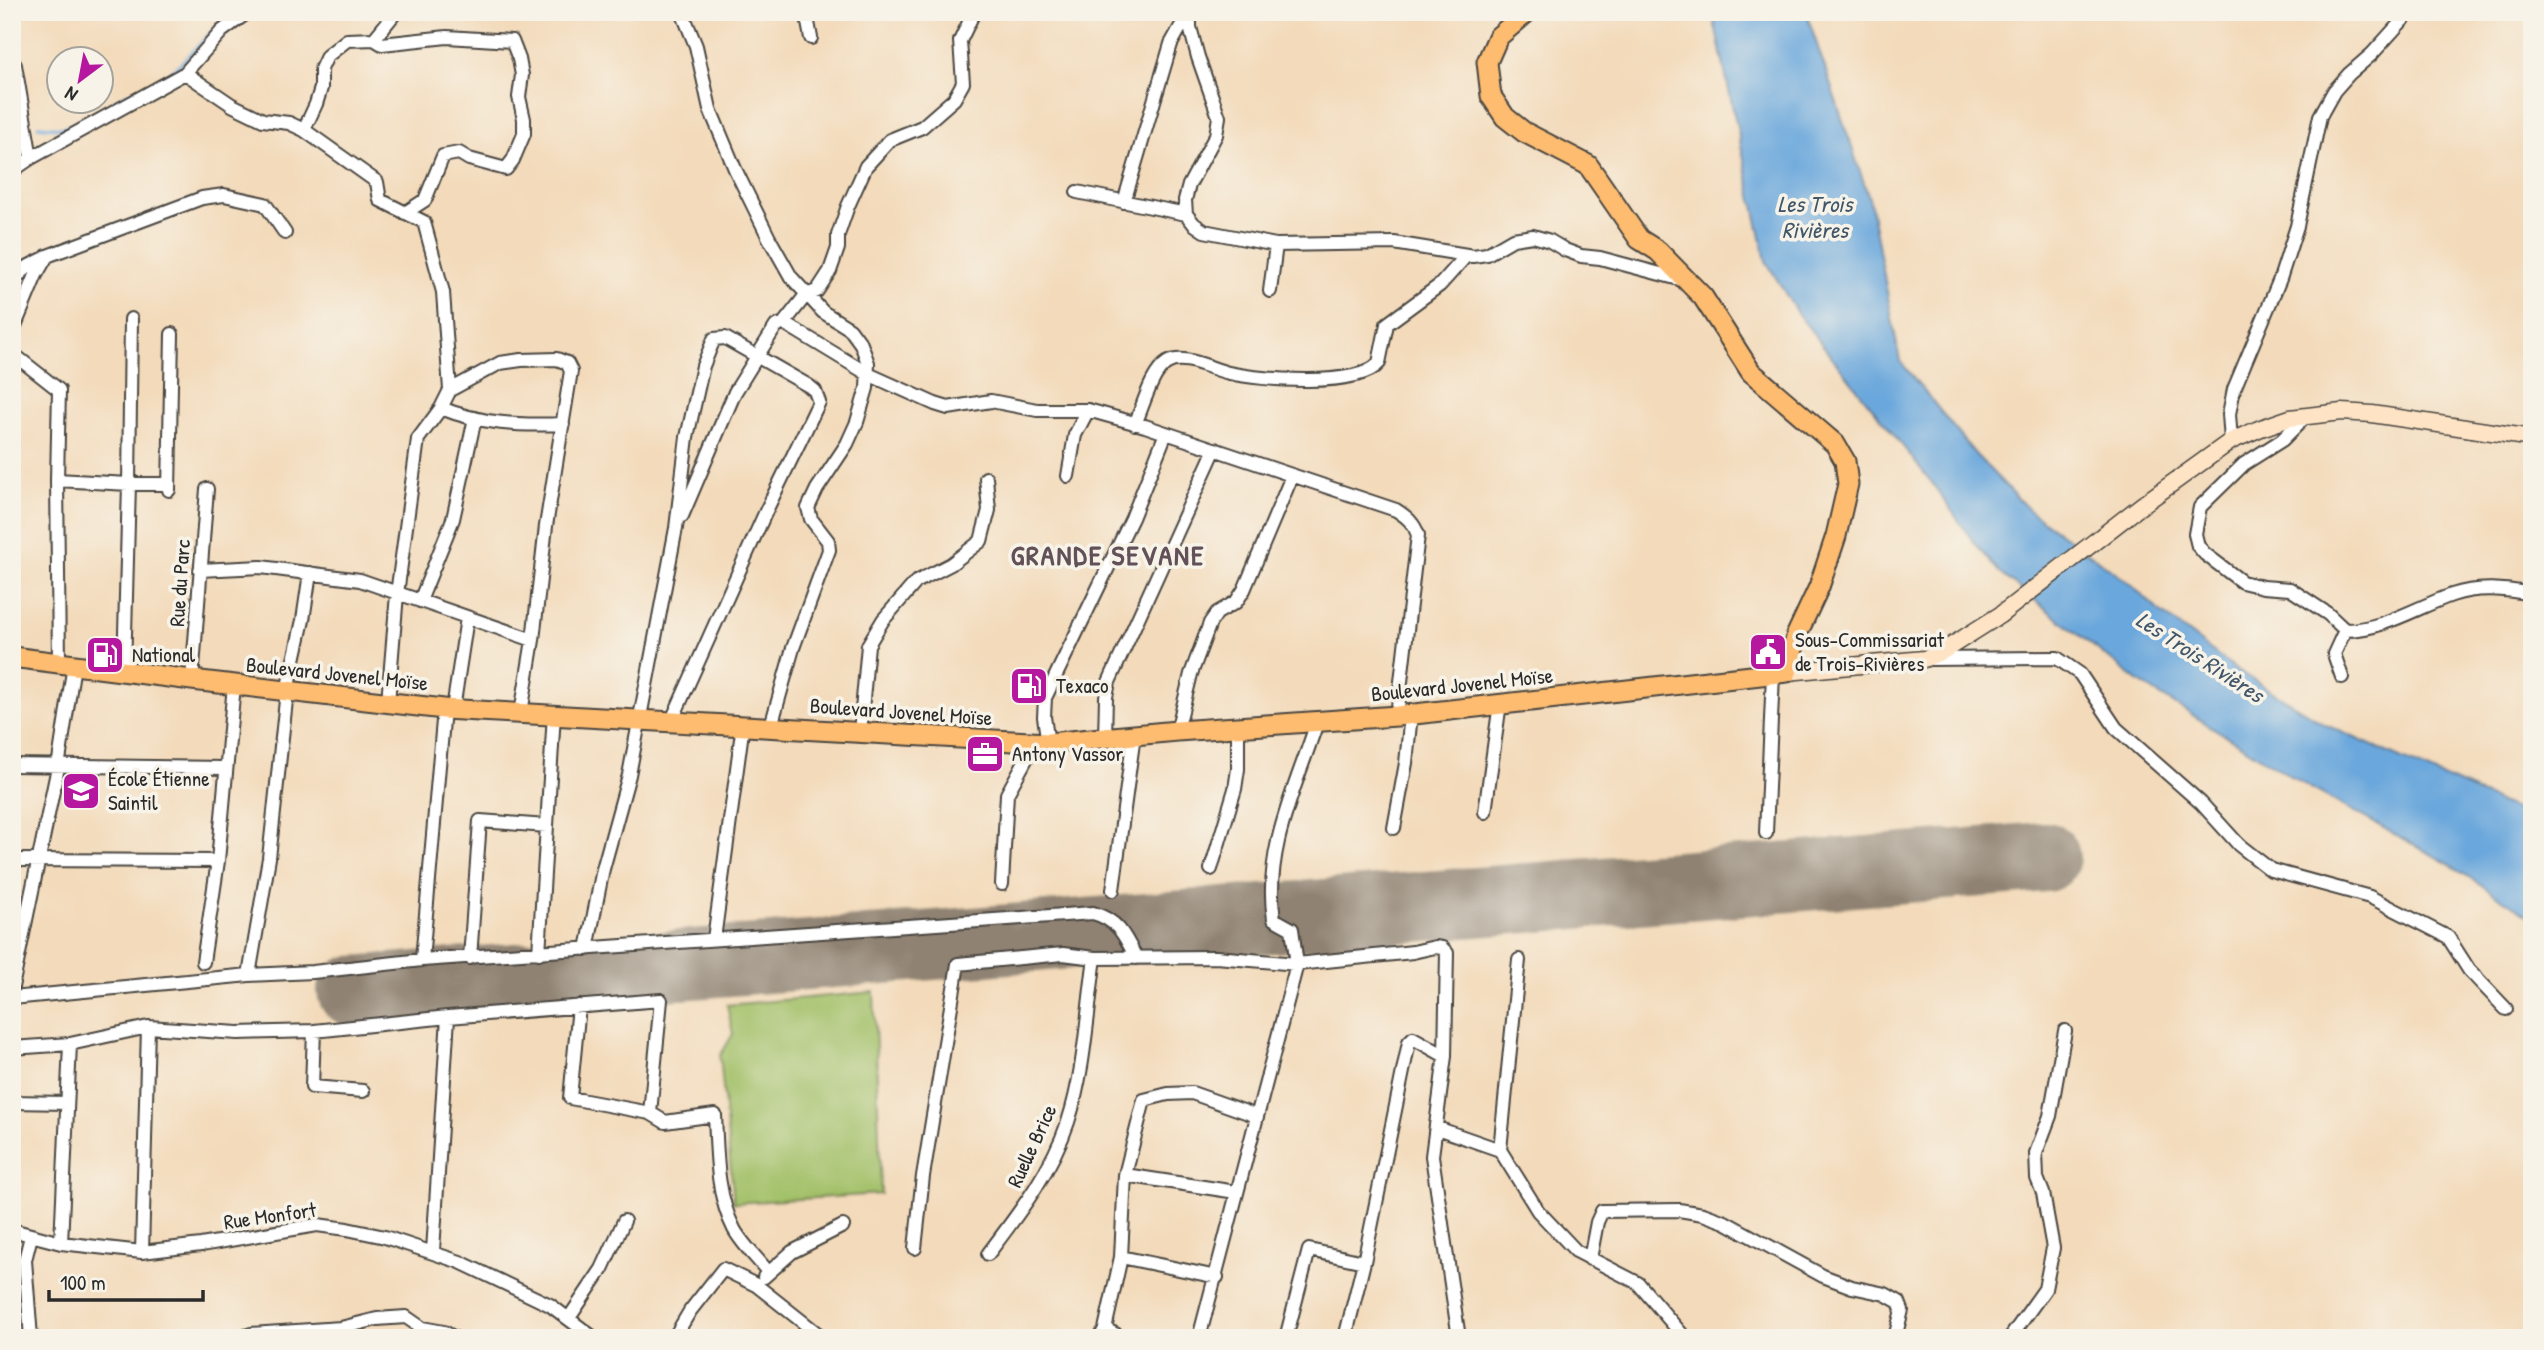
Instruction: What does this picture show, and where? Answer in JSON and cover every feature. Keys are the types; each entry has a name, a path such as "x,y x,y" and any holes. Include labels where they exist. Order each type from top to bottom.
{"main road":[{"path":"1527,12 1498,37 1487,62 1491,96 1505,117 1524,132 1588,165 1639,239 1658,251 1703,297 1751,372 1835,444 1845,461 1848,484 1836,536 1819,587 1780,673 1924,659 1953,645 2000,615 2142,505 2231,441 2290,418 2342,412 2372,414 2532,438"},
{"name":"Boulevard Jovenel Moïse","path":"12,657 448,709 1041,743 1404,715 1780,673"}],"street":[{"path":"12,171 185,73 222,31 248,12"},
{"path":"374,39 396,12"},
{"path":"682,12 696,46 710,109 735,169 791,277 823,312 850,329 861,344 868,363 860,411 847,444 817,489 808,508 811,519 828,541 829,550 789,661 771,726"},
{"path":"806,12 811,38"},
{"path":"676,528 718,426 757,355 776,326 784,323 806,295 817,291 831,271 844,216 866,166 890,140 922,127 954,99 963,83 960,41 974,12"},
{"path":"1124,202 1171,44 1190,12"},
{"path":"1190,12 1190,27 1198,57 1219,117 1212,146 1189,185 1185,200 1186,214 1204,231 1276,245 1394,243 1466,256 1487,254 1513,239 1533,236 1581,256 1600,258 1687,281"},
{"path":"2231,441 2229,414 2234,389 2280,279 2297,226 2320,116 2334,91 2410,12"},
{"path":"304,130 321,88 321,69 327,56 346,40 374,39 382,44 447,37 512,41 522,75 519,97 524,119 524,134 513,160 506,169 469,159 459,153 443,156 425,200 405,213"},
{"path":"12,62 15,65 31,158"},
{"path":"185,73 232,105 263,120 289,123 304,130 377,182 380,200 424,222 443,292 450,390 441,408 418,439 397,593 388,702"},
{"path":"1077,192 1186,214"},
{"path":"12,281 29,266 47,257 202,198 224,195 265,204 285,233"},
{"path":"1270,291 1276,245"},
{"path":"1135,424 1158,371 1168,362 1181,359 1248,376 1323,380 1365,375 1379,363 1387,324 1447,279 1466,256"},
{"path":"12,333 36,275 47,257"},
{"path":"124,671 131,319"},
{"path":"784,323 868,374 918,398 948,408 991,401 1037,410 1088,410 1166,433 1395,510 1415,525 1418,535 1404,715 1406,763 1394,828"},
{"path":"57,480 169,487 172,334"},
{"path":"587,949 603,869 629,775 676,528 687,437 703,366 714,339 725,338 815,391 818,407 766,511 671,720"},
{"path":"12,353 59,390 57,480 66,663 58,767 12,987"},
{"path":"450,390 500,363 557,359 567,363 571,371 546,526 533,640 521,713"},
{"path":"441,408 519,426 563,424"},
{"path":"1068,476 1075,435 1088,410"},
{"path":"2307,415 2282,440 2244,464 2200,507 2195,534 2198,546 2206,554 2242,582 2290,589 2328,614 2345,630 2363,630 2454,595 2480,589 2502,588 2532,594"},
{"path":"420,601 453,519 475,418"},
{"path":"1002,884 1007,794 1041,743 1045,698 1112,562 1166,433"},
{"path":"1105,738 1109,682 1215,449"},
{"path":"1177,731 1191,674 1210,623 1217,613 1236,602 1244,590 1292,476"},
{"path":"860,732 868,645 883,620 916,582 951,564 981,541 989,510 986,478"},
{"name":"Rue du Parc","path":"192,680 207,489"},
{"path":"200,570 261,567 360,580 533,640"},
{"path":"249,975 268,858 286,691 303,620 310,573"},
{"path":"422,960 448,709 467,618"},
{"path":"2342,677 2334,654 2345,630"},
{"path":"1924,659 2057,658 2080,674 2116,728 2201,803 2239,845 2271,870 2370,897 2448,937 2469,970 2506,1009"},
{"path":"1766,833 1780,673"},
{"path":"203,962 218,861 234,685"},
{"path":"1485,812 1500,703"},
{"path":"539,953 554,715"},
{"path":"1199,1338 1297,964 1292,929 1274,919 1272,869 1277,845 1317,722"},
{"path":"714,939 743,724"},
{"path":"1211,869 1235,789 1238,727"},
{"path":"1113,890 1134,735"},
{"path":"12,765 225,768"},
{"path":"470,958 480,821 547,826"},
{"path":"12,860 218,861"},
{"path":"12,998 422,960 1093,913 1105,916 1122,931 1136,958"},
{"path":"915,1248 923,1176 958,964 1063,954 1094,958 1216,957 1297,964 1442,948 1447,953 1445,1056 1432,1156 1459,1338"},
{"name":"Ruelle Brice","path":"988,1254 1034,1193 1068,1123 1080,1070 1094,958"},
{"path":"1519,960 1500,1150 1538,1211 1576,1251 1638,1283 1685,1338"},
{"path":"12,1048 70,1044 148,1027 238,1033 314,1031 661,1000 650,1113"},
{"path":"579,1006 570,1098 650,1113 665,1122 715,1115 720,1185 727,1213 735,1231 768,1272"},
{"path":"433,1251 448,1017"},
{"path":"142,1252 148,1027"},
{"path":"314,1031 312,1087 363,1091"},
{"path":"2010,1338 2045,1289 2053,1248 2043,1193 2037,1178 2036,1153 2050,1116 2065,1031"},
{"path":"1345,1338 1364,1262 1409,1042 1413,1038 1445,1056"},
{"path":"61,1243 70,1044"},
{"path":"1123,1338 1103,1334 1121,1257 1125,1175 1144,1100 1168,1094 1192,1093 1257,1116"},
{"path":"12,1102 67,1103"},
{"path":"1437,1128 1500,1150"},
{"path":"1125,1175 1236,1192"},
{"path":"1590,1259 1597,1222 1602,1211 1679,1210 1703,1214 1725,1222 1824,1276 1852,1287 1885,1294 1899,1301 1902,1310 1895,1338"},
{"path":"569,1318 602,1269 624,1221"},
{"name":"Rue Monfort","path":"12,1230 61,1243 142,1252 317,1225 360,1231 433,1251 520,1290 569,1318 594,1338"},
{"path":"756,1285 792,1252 843,1226"},
{"path":"31,1236 25,1260 31,1338"},
{"path":"1286,1338 1309,1250 1364,1262"},
{"path":"1121,1257 1217,1277"},
{"path":"674,1338 723,1269 756,1285 823,1338"},
{"path":"239,1338 251,1334 341,1328 377,1319 406,1317 422,1328 444,1332 455,1338"}],"green space":[{"path":"874,992 881,1194 734,1203 720,1056 733,1034 727,1005"}],"water":[{"name":"Les Trois Rivières","path":"1712,12 1806,12 1870,201 1900,361 1975,454 2031,512 2128,582 2158,610 2236,669 2326,725 2532,817 2532,918 2447,863 2307,786 2139,682 2000,573 1797,313 1766,261"}],"waterway":[{"path":"162,79 234,12"},
{"path":"38,126 62,128 87,121 123,96 146,88"},
{"path":"12,126 18,126"}],"runway":[{"path":"352,991 2045,857"}],"place":[{"name":"Sous-Commissariat de Trois-Rivières","path":"1768,652"},
{"name":"National","path":"105,655"},
{"name":"Texaco","path":"1029,686"},
{"name":"Antony Vassor","path":"985,754"},
{"name":"École Étienne Saintil","path":"81,791"}],"district":[{"name":"GRANDE SEVANE","path":"1108,555"}]}
